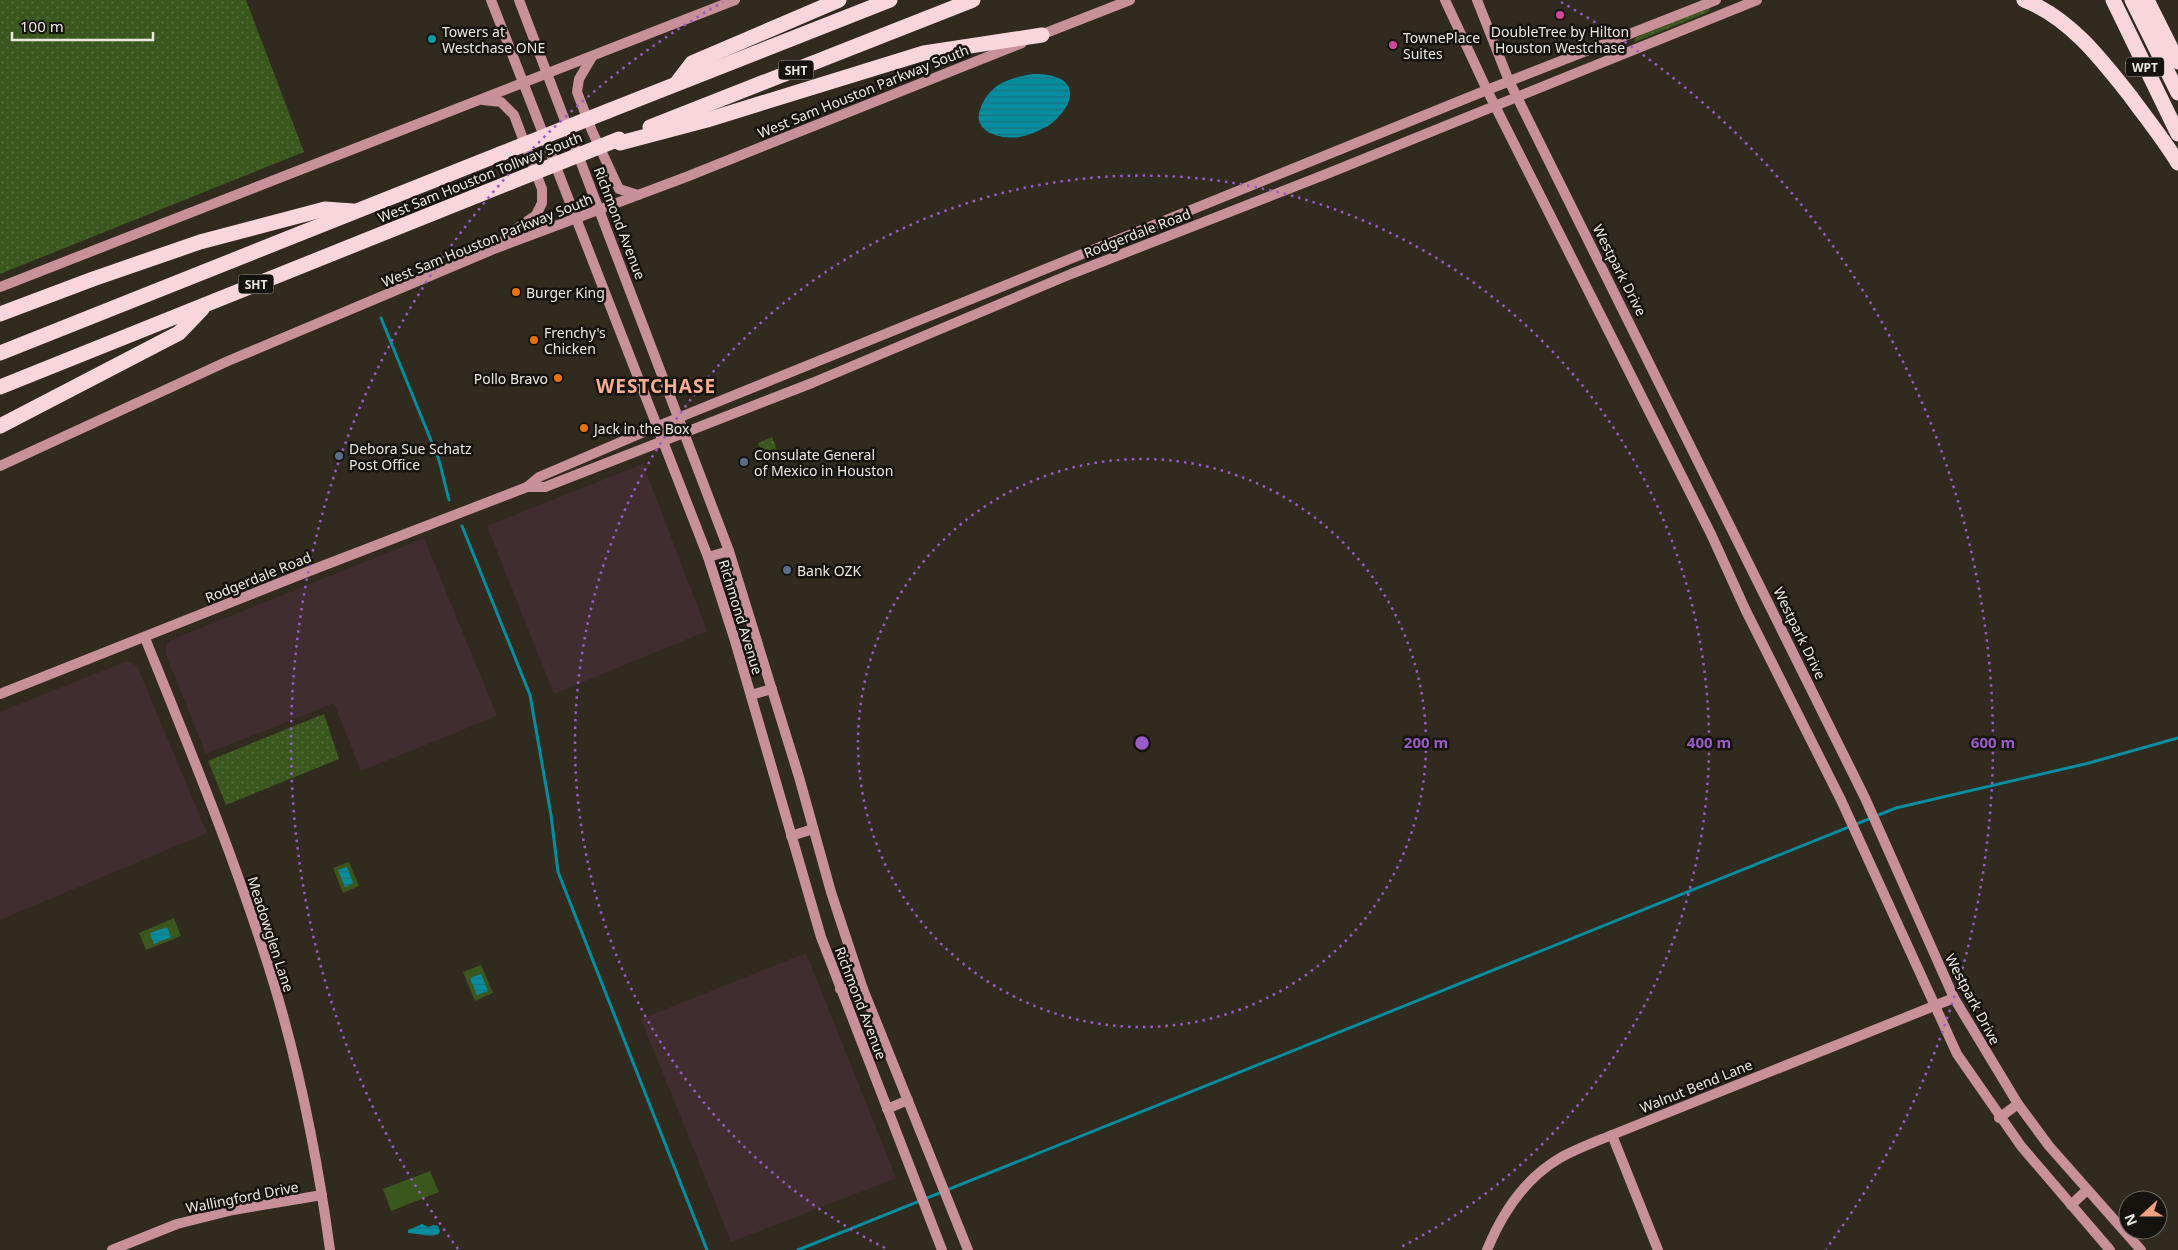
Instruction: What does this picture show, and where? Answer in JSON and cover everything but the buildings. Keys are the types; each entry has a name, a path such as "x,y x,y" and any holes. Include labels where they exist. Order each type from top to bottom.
{"highway":[{"path":"675,85 692,63 838,0"},
{"name":"West Sam Houston Tollway South","path":"0,352 890,0"},
{"name":"SHT","path":"619,141 973,0"},
{"path":"2024,0 2061,21 2093,50 2165,141 2178,163"},
{"name":"WPT","path":"2113,0 2178,134"},
{"name":"WPT","path":"2132,0 2178,93"},
{"path":"2147,0 2178,62"},
{"path":"619,141 707,120 924,53 1042,34"},
{"name":"West Sam Houston Tollway South","path":"0,387 347,246 581,154 619,141"},
{"path":"0,314 200,242 325,208 357,211"},
{"path":"0,426 179,333 207,304"}],"main road":[{"name":"Richmond Avenue","path":"491,0 708,557 751,695 811,906 840,989 942,1250"},
{"path":"0,287 735,0"},
{"name":"West Sam Houston Parkway South","path":"0,466 228,361 494,249 600,210 1130,0"},
{"path":"1445,0 1487,90 1711,534 1746,611 1841,800 1957,1054 1999,1118 2020,1146 2110,1250"},
{"name":"Westpark Drive","path":"1477,0 1509,82 1888,845 1933,954 1954,998 2018,1104 2049,1146 2142,1250"},
{"name":"Rodgerdale Road","path":"0,694 527,487 539,477 658,426 1487,90 1716,0"},
{"name":"Rodgerdale Road","path":"527,487 545,487 812,383 1071,274 1329,173 1757,0"},
{"name":"Richmond Avenue","path":"519,1 729,551 814,828 831,892 863,989 968,1250"},
{"path":"592,57 579,79 577,92 592,131 619,189 638,195"},
{"path":"480,100 501,102 514,115 542,189 542,203 536,215 513,231 494,249"},
{"path":"1323,158 1329,173"},
{"path":"1201,207 1206,221"},
{"path":"1066,261 1071,274"},
{"path":"956,305 961,320"},
{"path":"810,365 812,383"},
{"path":"708,557 729,551"},
{"name":"Meadowglen Lane","path":"145,638 217,817 271,977 292,1049 322,1195 330,1250"},
{"path":"751,695 772,689"},
{"path":"791,836 814,828"},
{"path":"840,989 863,989"},
{"name":"Walnut Bend Lane","path":"1487,1250 1512,1200 1542,1170 1560,1158 1612,1135 1954,998"},
{"path":"886,1109 908,1100"},
{"path":"1999,1118 2018,1104"},
{"path":"1612,1135 1658,1250"},
{"path":"2071,1205 2087,1190"},
{"name":"Wallingford Drive","path":"112,1250 177,1224 196,1219 233,1210 322,1195"}],"shaded area":[{"path":"643,464 707,631 554,694 487,526"},
{"path":"424,538 497,716 361,771 334,703 206,754 166,655 166,644 171,640"},
{"path":"127,661 137,666 207,833 0,920 0,712"},
{"path":"806,953 896,1178 731,1242 641,1019"}],"green space":[{"path":"0,0 246,0 304,152 0,274"},
{"path":"1709,7 1710,10 1706,13 1635,42 1634,39 1652,29"},
{"path":"772,437 778,453 764,458 758,443"},
{"path":"324,714 339,759 226,805 208,761"},
{"path":"349,862 359,886 343,893 333,868"},
{"path":"174,918 181,936 146,950 139,933"},
{"path":"481,965 493,993 475,1001 463,972"},
{"path":"430,1171 439,1192 391,1211 383,1189"}],"water":[{"path":"1033,74 1058,78 1067,84 1070,89 1070,96 1065,109 1059,117 1048,126 1019,137 1012,138 996,135 983,128 979,116 982,104 989,93 1005,81"},
{"path":"347,867 353,883 345,887 338,870"},
{"path":"167,927 171,937 154,944 150,933"},
{"path":"481,974 488,991 477,995 470,978"},
{"path":"422,1224 428,1227 438,1226 439,1234 408,1233 408,1230"}],"waterway":[{"path":"381,318 439,460 449,500"},
{"path":"462,526 530,695 551,815 558,872 707,1250"},
{"path":"798,1250 1896,808 2089,763 2178,738"}],"place":[{"name":"DoubleTree by Hilton Houston Westchase","path":"1560,15"},
{"name":"Towers at Westchase ONE","path":"432,39"},
{"name":"TownePlace Suites","path":"1393,45"},
{"name":"Burger King","path":"516,292"},
{"name":"Frenchy's Chicken","path":"534,340"},
{"name":"Pollo Bravo","path":"558,378"},
{"name":"Jack in the Box","path":"584,428"},
{"name":"Debora Sue Schatz Post Office","path":"339,456"},
{"name":"Consulate General of Mexico in Houston","path":"744,462"},
{"name":"Bank OZK","path":"787,570"}],"district":[{"name":"WESTCHASE","path":"656,386"}]}
